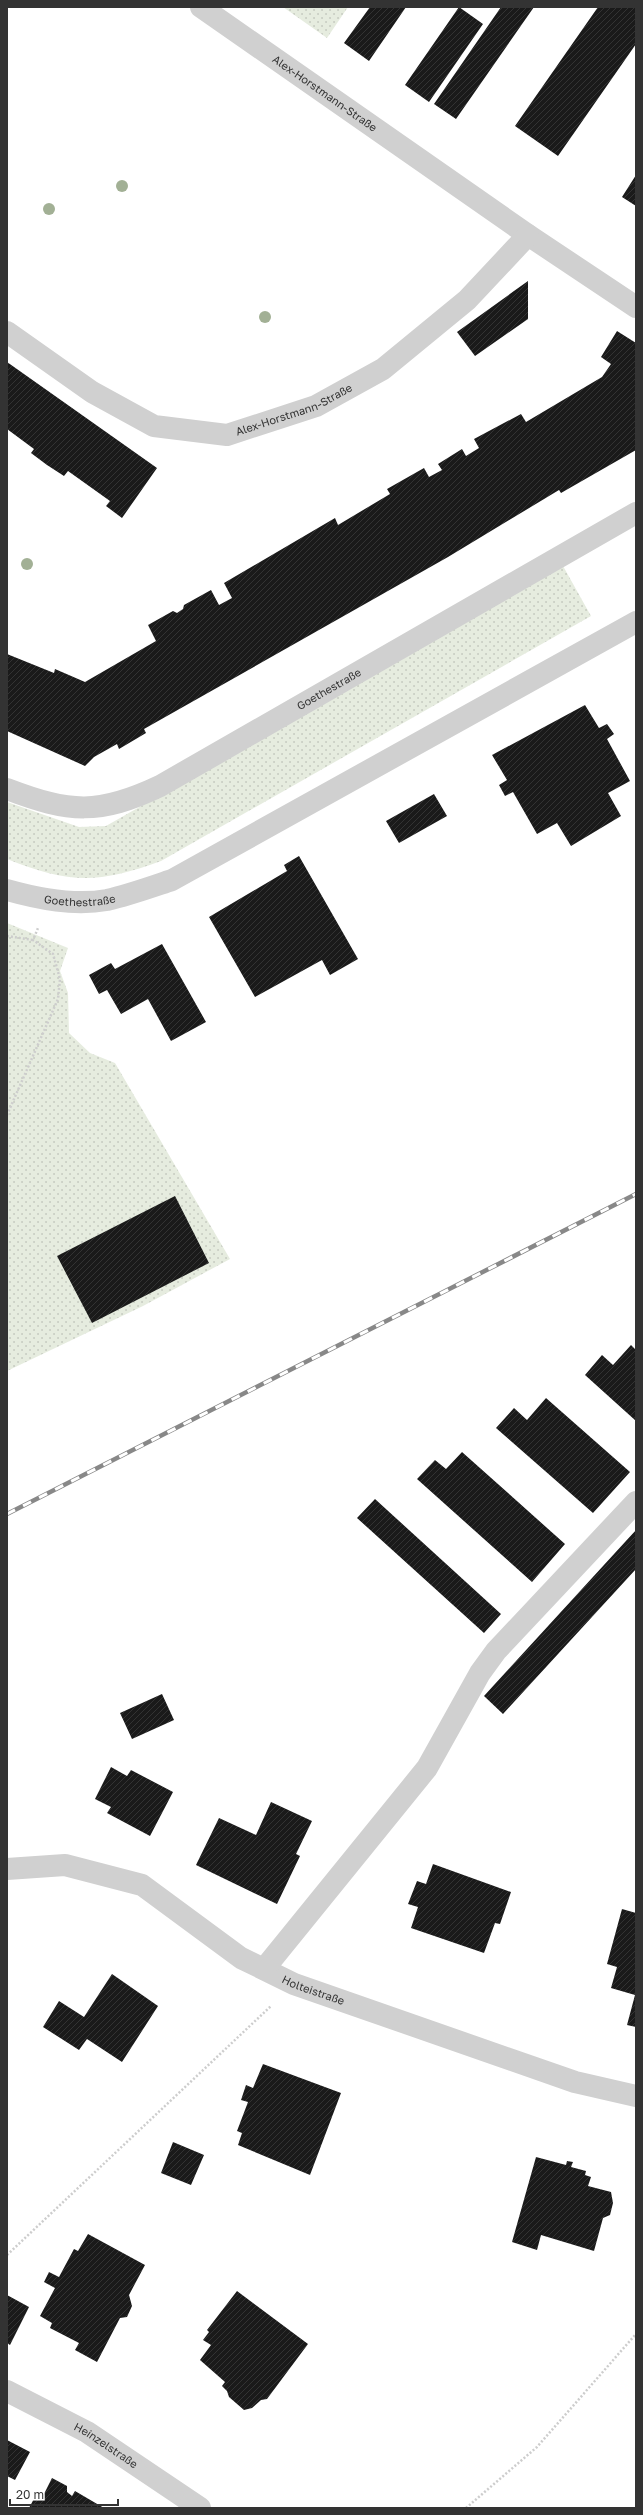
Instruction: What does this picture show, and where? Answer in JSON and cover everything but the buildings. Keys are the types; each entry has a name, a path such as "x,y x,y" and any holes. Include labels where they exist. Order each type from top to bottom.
{"street":[{"name":"Alex-Horstmann-Straße","path":"201,7 528,235 636,307"},
{"name":"Alex-Horstmann-Straße","path":"7,332 92,392 154,426 227,435 316,406 383,369 467,300 528,235"},
{"name":"Goethestraße","path":"7,790 42,802 74,808 100,807 129,801 167,782 636,513"},
{"name":"Goethestraße","path":"7,890 50,900 87,902 108,900 172,880 636,622"},
{"path":"264,1969 427,1768 480,1673 496,1651 636,1502"},
{"name":"Holteistraße","path":"7,1869 65,1865 142,1885 241,1958 294,1984 575,2082 636,2096"},
{"name":"Heinzelstraße","path":"7,2391 87,2432 200,2508"}],"path":[{"path":"33,940 50,900"},
{"path":"7,936 33,940 53,954 60,979 58,999 7,1115"},
{"path":"7,2256 294,1984"},
{"path":"466,2508 537,2447 636,2334"}],"shaded area":[{"path":"283,7 348,7 327,38"},
{"path":"563,566 591,616 161,861 119,874 84,878 66,877 48,873 7,859 7,802 79,827 106,826"},
{"path":"7,923 68,948 60,971 68,993 69,1033 90,1053 115,1063 230,1259 143,1306 7,1371"}],"railway":[{"path":"7,1514 636,1194"}]}
